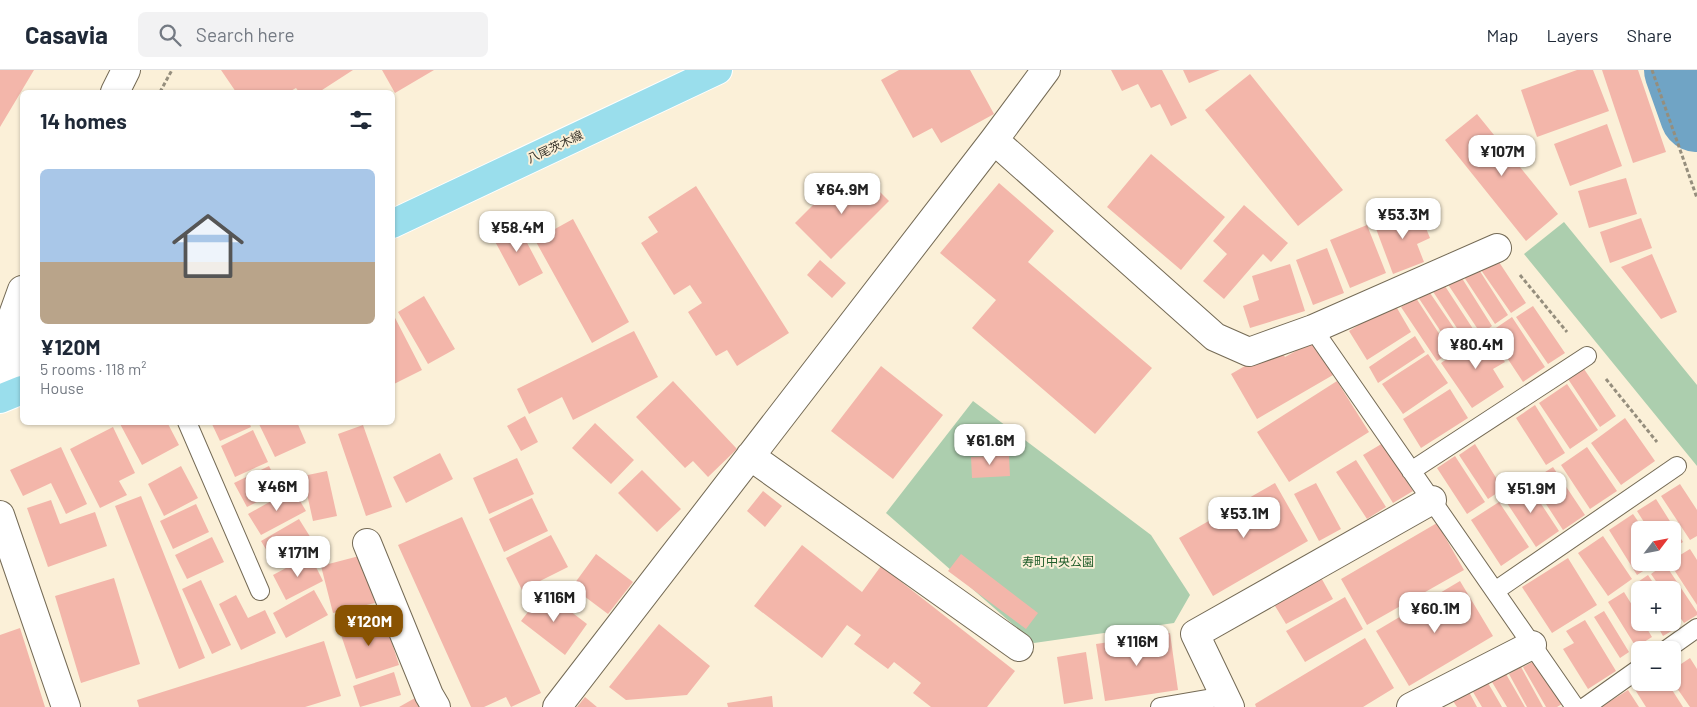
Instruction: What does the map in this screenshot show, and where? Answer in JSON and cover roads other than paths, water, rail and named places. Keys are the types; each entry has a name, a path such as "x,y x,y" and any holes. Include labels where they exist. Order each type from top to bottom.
{"main road":[{"name":"八尾茨木線","path":"395,223 718,70"}],"street":[{"path":"116,90 126,70"},
{"path":"556,707 1046,70"},
{"path":"994,140 1216,336 1249,352 1313,329 1497,248"},
{"path":"12,394 7,352 13,315 20,296"},
{"path":"750,456 1019,647"},
{"path":"1227,702 1195,634 1432,500"},
{"path":"0,515 66,707"},
{"path":"366,543 429,695 436,707"},
{"path":"1411,707 1532,645"}],"lane":[{"path":"1313,329 1575,707"},
{"path":"1411,471 1587,356"},
{"path":"188,425 260,591"},
{"path":"1495,591 1677,466"},
{"path":"1679,641 1697,628"},
{"path":"1585,707 1631,674"},
{"path":"1160,707 1227,702"}],"waterway":[{"path":"1681,70 1697,115"}],"park label":[{"name":"寿町中央公園","path":"1058,562"}]}
